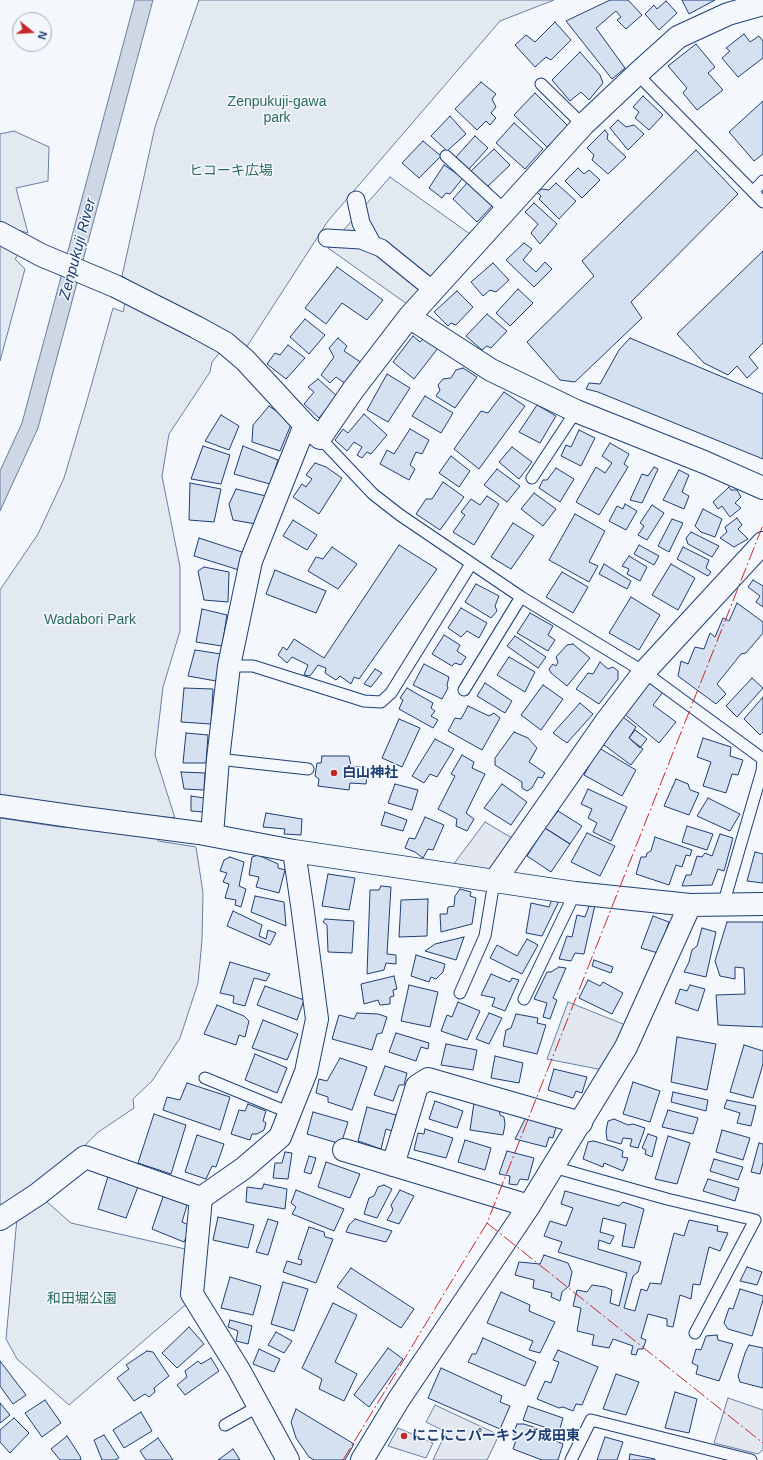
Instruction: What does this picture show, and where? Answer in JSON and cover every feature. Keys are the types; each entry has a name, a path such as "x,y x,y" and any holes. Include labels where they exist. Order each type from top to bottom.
{"street":[{"path":"212,835 218,760 229,666 250,561 313,431 353,390 409,317 583,125 678,37 728,14 763,4"},
{"path":"356,200 361,223 373,244"},
{"path":"0,233 46,257 110,284 196,327 224,343 245,360 313,431"},
{"path":"327,238 361,240 373,244 381,248 433,290"},
{"path":"409,317 491,370 576,411 704,462 763,488"},
{"path":"494,882 606,723 644,672 763,543"},
{"path":"0,806 212,835 294,852 575,893 690,905 763,904"},
{"path":"288,1460 239,1370 192,1294 201,1198 244,1168 280,1137 306,1072 317,1019 294,852"},
{"path":"362,1460 398,1399 554,1167 626,1047 690,905"},
{"path":"393,1165 417,1086 428,1080 581,1123"},
{"path":"344,1150 529,1206"},
{"path":"0,1219 38,1194 85,1158 201,1198"}],"lane":[{"path":"637,74 763,202"},
{"path":"541,84 583,125"},
{"path":"446,156 505,210"},
{"path":"752,192 763,181"},
{"path":"532,478 576,411"},
{"path":"313,431 372,494 400,515 521,597 644,672 763,759 762,771 723,905"},
{"path":"229,666 253,666 364,701 381,702 391,693 471,564"},
{"path":"464,690 521,597"},
{"path":"218,760 308,769"},
{"path":"460,993 485,936 494,882"},
{"path":"524,999 575,893"},
{"path":"204,1078 290,1113"},
{"path":"554,1167 667,1199 755,1220 695,1333"},
{"path":"225,1425 259,1406"},
{"path":"571,1460 591,1420 751,1460"}],"green space":[{"path":"199,0 554,0 500,21 328,221 246,348 230,340 212,362 210,372 169,434 162,476 180,567 180,631 163,687 155,755 175,818 68,807 0,795 0,590 38,534 64,478 113,308 123,312 130,281 122,276 155,127"},
{"path":"14,131 49,147 48,181 16,188 28,233 0,225 0,134"},
{"path":"390,177 470,234 407,304 328,248"},
{"path":"0,242 18,255 15,259 25,269 0,361"},
{"path":"0,818 60,827 154,833 158,841 196,847 203,893 202,940 198,983 180,1038 152,1081 133,1099 134,1108 97,1133 69,1162 0,1207"},
{"name":"和田堀公園","path":"38,1194 71,1223 194,1251 190,1301 69,1405 17,1359 6,1339 18,1207"}],"shaded area":[{"path":"485,822 512,838 493,868 478,873 450,869"},
{"path":"568,1002 628,1026 603,1070 547,1059"},
{"path":"728,1398 763,1410 763,1450 758,1454 714,1443"},
{"path":"435,1405 499,1435 487,1460 433,1460 446,1432 426,1422"},
{"name":"にこにこパーキング成田東","path":"398,1428 433,1443 426,1458 388,1446"}],"water":[{"name":"Zenpukuji River","path":"135,0 153,0 38,428 0,511 0,471 22,423"}],"building":[{"path":"610,0 628,0 642,15 626,29 617,20 621,17 616,11 596,28 625,68 612,79 566,21"},
{"path":"682,0 715,0 689,14"},
{"path":"666,1 677,13 659,30 645,14 654,5 657,9"},
{"path":"555,22 571,40 551,60 546,57 535,67 515,45 526,35 535,42"},
{"path":"744,34 750,42 759,36 763,41 763,58 738,77 722,58 730,51 726,48"},
{"path":"696,44 715,67 708,73 723,90 697,110 683,93 687,88 668,66"},
{"path":"580,52 600,75 603,83 589,100 581,92 570,101 552,80"},
{"path":"481,82 496,94 492,99 496,107 491,113 496,118 490,125 486,121 477,130 455,109"},
{"path":"535,93 568,126 547,147 514,115"},
{"path":"643,96 663,115 649,130 635,118 639,112 633,107"},
{"path":"763,101 763,154 754,161 729,132"},
{"path":"450,116 466,134 447,151 431,136"},
{"path":"618,120 626,127 634,125 644,134 628,150 610,128"},
{"path":"514,123 543,149 525,169 496,143"},
{"path":"605,130 608,134 607,139 626,157 608,174 592,160 594,155 587,148"},
{"path":"475,136 488,148 469,169 456,157"},
{"path":"423,141 441,156 419,178 402,163"},
{"path":"494,149 510,165 487,187 471,171"},
{"path":"696,150 738,194 631,302 642,318 575,382 560,380 527,342 594,276 582,261"},
{"path":"444,165 463,178 450,194 446,193 442,198 429,188"},
{"path":"578,168 584,174 589,170 600,180 582,198 565,181"},
{"path":"467,183 492,206 477,222 453,199"},
{"path":"556,183 576,201 559,219 539,199 541,196 537,192 542,189 549,190"},
{"path":"534,203 557,224 540,244 531,233 538,224 525,212"},
{"path":"524,243 532,249 523,260 536,272 545,262 552,269 534,287 506,260"},
{"path":"763,251 763,343 749,357 758,368 747,378 737,366 728,375 704,363 677,334"},
{"path":"493,263 509,280 496,292 490,290 483,296 471,282"},
{"path":"337,267 383,300 367,320 342,303 326,324 305,308"},
{"path":"518,289 533,303 510,326 496,313"},
{"path":"457,291 473,307 456,325 451,323 448,326 434,312"},
{"path":"487,314 507,331 491,348 487,346 482,350 466,336"},
{"path":"305,319 325,335 309,354 290,337"},
{"path":"413,336 420,342 425,337 438,348 414,379 393,362"},
{"path":"338,338 347,346 344,351 362,363 346,384 336,377 330,383 321,375 334,357 329,348"},
{"path":"630,338 763,394 763,459 598,392 586,389 589,383 600,384 619,350"},
{"path":"288,345 305,358 286,379 267,364 275,353 280,355"},
{"path":"463,368 477,377 455,408 436,396 440,390 438,385 443,379 451,378 456,370"},
{"path":"387,374 410,388 388,422 367,410"},
{"path":"318,379 337,396 319,418 304,404 314,392 308,387"},
{"path":"504,392 525,406 479,469 454,449 481,411 488,413"},
{"path":"425,396 453,413 441,433 412,416"},
{"path":"537,405 556,416 540,443 519,432"},
{"path":"269,406 292,422 280,451 252,442 253,425"},
{"path":"364,414 387,435 371,454 367,452 362,458 357,455 362,447 354,442 347,451 335,440 343,429 348,433"},
{"path":"221,415 239,426 229,450 205,441"},
{"path":"410,429 429,440 422,454 416,452 410,465 415,469 409,480 380,464 387,450 394,454"},
{"path":"579,430 595,438 581,466 561,456 566,445 571,447"},
{"path":"610,443 629,454 624,464 628,467 599,515 576,502 596,467 605,473 612,463 602,456"},
{"path":"203,446 230,455 221,484 191,479"},
{"path":"243,446 278,460 270,484 234,474"},
{"path":"512,447 532,462 519,479 499,462"},
{"path":"451,456 470,471 459,487 439,473"},
{"path":"315,463 326,467 342,478 319,514 293,497 302,484 306,487 312,479 306,475"},
{"path":"654,467 658,469 642,503 630,500 642,474 648,476"},
{"path":"556,468 574,479 560,502 539,488 543,480 547,480"},
{"path":"497,469 520,486 507,502 484,485"},
{"path":"679,470 689,475 682,492 689,496 684,509 663,500"},
{"path":"443,482 464,497 440,530 416,514 426,499 432,499"},
{"path":"190,483 221,489 214,522 189,520"},
{"path":"729,487 731,490 737,490 741,497 735,503 741,508 730,517 722,506 718,509 713,502"},
{"path":"236,489 266,496 256,524 233,520 229,504"},
{"path":"534,493 556,509 543,526 521,509"},
{"path":"487,496 499,504 474,545 453,532 465,515 461,512 471,499 480,505"},
{"path":"625,504 637,511 626,530 609,521 617,506 623,509"},
{"path":"652,505 664,513 647,540 638,535 644,526 640,523"},
{"path":"703,509 722,519 715,537 701,532 695,526"},
{"path":"575,514 605,531 589,562 598,566 589,582 549,560"},
{"path":"737,518 742,525 738,529 748,539 734,547 720,538 727,532 725,527"},
{"path":"672,519 683,523 669,552 658,546"},
{"path":"293,520 317,535 307,550 283,536"},
{"path":"513,523 534,536 511,569 491,557"},
{"path":"691,532 719,546 712,557 688,544 686,538"},
{"path":"199,538 245,553 239,570 194,556"},
{"path":"399,545 437,569 359,679 354,677 351,684 340,676 336,680 325,673 326,668 318,665 310,676 304,675 308,665 292,657 287,663 278,655 283,647 287,650 294,639 324,658"},
{"path":"639,545 659,556 654,565 634,554"},
{"path":"332,547 357,564 338,589 308,571 316,557 323,559"},
{"path":"683,547 709,560 706,568 711,572 708,576 677,559"},
{"path":"629,556 647,567 640,581 627,574 629,569 622,566"},
{"path":"604,564 631,581 627,589 599,574"},
{"path":"671,564 695,578 678,610 652,595"},
{"path":"204,567 229,572 228,602 204,600 198,571"},
{"path":"275,570 326,591 316,613 266,594"},
{"path":"562,572 588,587 573,613 546,597"},
{"path":"753,580 763,586 763,607 756,602 760,596 748,587"},
{"path":"476,584 499,596 495,606 497,611 491,618 465,602"},
{"path":"631,597 660,615 639,650 609,633"},
{"path":"737,603 763,622 763,633 746,653 741,654 717,684 726,694 716,704 678,676 681,661 688,664 695,647 704,649 710,633 715,637 723,618 729,621"},
{"path":"461,608 487,623 479,638 467,631 461,637 448,628"},
{"path":"202,609 227,615 222,646 196,642"},
{"path":"530,613 553,626 548,635 555,640 548,651 517,633"},
{"path":"444,635 460,645 457,651 466,657 461,665 455,663 452,666 432,654"},
{"path":"515,636 546,657 538,668 507,646"},
{"path":"573,644 590,658 567,686 551,673 549,669 553,664 556,666 558,662 556,657 567,645"},
{"path":"195,650 221,654 216,681 188,676"},
{"path":"509,657 535,672 525,692 497,675"},
{"path":"600,662 608,669 613,667 618,671 618,679 599,704 576,689 588,673 593,674"},
{"path":"424,664 449,677 447,685 448,688 442,699 413,685"},
{"path":"375,669 382,673 371,687 364,684"},
{"path":"752,678 763,688 737,717 726,706"},
{"path":"646,679 663,692 653,705 676,722 659,743 622,712"},
{"path":"485,683 512,701 505,713 477,696"},
{"path":"543,685 563,699 541,730 521,715"},
{"path":"184,688 213,689 211,724 181,722"},
{"path":"407,688 433,703 431,708 435,711 431,716 438,720 433,728 399,709 403,700 400,698"},
{"path":"763,697 763,732 760,735 744,719"},
{"path":"580,703 593,714 567,743 553,733"},
{"path":"468,706 489,716 494,713 500,718 482,750 448,731 455,718 461,719"},
{"path":"619,714 636,727 629,738 643,749 631,765 600,742"},
{"path":"399,719 420,728 402,767 382,758"},
{"path":"635,730 647,739 640,748 629,738"},
{"path":"514,732 528,738 537,748 529,762 545,773 542,778 538,777 532,788 527,791 522,788 522,782 495,765 495,758"},
{"path":"186,733 208,735 206,763 183,763"},
{"path":"703,738 731,747 730,756 743,760 738,775 732,774 726,793 703,786 711,762 697,757"},
{"path":"435,739 454,749 437,777 430,774 424,783 412,776"},
{"path":"599,748 636,770 622,796 584,775"},
{"path":"462,755 474,762 472,768 485,774 466,813 474,819 467,831 456,826 457,819 438,809 455,776 451,774"},
{"path":"322,756 349,756 351,766 368,768 366,784 350,783 349,790 318,786 319,779 315,776 317,763 321,763"},
{"path":"181,772 205,773 204,790 184,789"},
{"path":"676,779 688,784 690,790 699,793 689,815 664,806"},
{"path":"395,784 418,790 412,810 388,803"},
{"path":"502,784 527,802 511,825 484,808"},
{"path":"588,789 627,807 611,841 593,832 597,823 588,818 592,809 581,804"},
{"path":"191,796 204,798 204,812 191,811"},
{"path":"708,798 740,814 730,831 697,816"},
{"path":"558,811 582,826 570,844 545,828"},
{"path":"385,812 407,820 403,831 381,825"},
{"path":"266,813 302,819 301,835 284,834 285,829 263,827"},
{"path":"425,817 444,825 433,850 428,849 423,858 415,852 405,848 409,838 415,839"},
{"path":"687,826 713,834 707,850 682,842"},
{"path":"545,828 570,844 551,872 527,856"},
{"path":"587,833 615,846 600,876 571,862"},
{"path":"720,834 733,838 724,871 718,869 712,885 682,886 686,875 691,875 697,856 702,857 705,853 712,856"},
{"path":"655,837 692,850 690,856 686,855 682,867 676,865 669,885 636,874 641,857 646,857 647,853 651,851"},
{"path":"755,852 763,854 763,883 747,881"},
{"path":"258,855 278,864 278,868 285,870 279,893 256,887 259,877 249,875 252,857"},
{"path":"230,857 244,862 239,886 246,889 241,907 235,905 236,900 225,898 229,884 223,882 227,873 220,871 224,860"},
{"path":"328,874 355,878 349,910 322,906"},
{"path":"381,886 391,887 387,954 396,955 396,964 386,963 384,970 367,974 370,890 379,890"},
{"path":"460,889 471,892 470,896 476,898 472,924 441,932 440,914 447,914 448,907 454,906 455,896"},
{"path":"255,896 284,902 286,926 251,912"},
{"path":"428,899 427,936 399,937 401,900"},
{"path":"552,899 559,901 542,936 526,933 531,903 549,907"},
{"path":"595,905 584,954 575,953 571,961 559,959 567,936 572,937 577,915 585,917 589,906"},
{"path":"233,911 262,925 259,936 266,939 268,930 276,933 270,945 227,926"},
{"path":"653,916 669,922 658,953 641,948"},
{"path":"325,919 354,921 352,953 328,952 327,925 323,922"},
{"path":"727,922 763,922 763,1027 718,1025 716,995 745,994 744,968 735,967 735,979 720,976 715,961"},
{"path":"702,928 716,932 706,977 684,972 689,962 692,950 697,946"},
{"path":"464,937 456,960 425,951 435,944"},
{"path":"527,939 538,945 522,974 490,958 497,945 517,956"},
{"path":"416,955 445,964 443,972 436,979 431,977 429,982 411,976"},
{"path":"594,960 613,967 611,973 592,966"},
{"path":"230,962 270,974 266,981 254,978 245,1006 233,1003 234,996 220,993"},
{"path":"559,967 566,968 553,998 557,1000 550,1019 543,1017 547,1003 534,999 547,972 551,972"},
{"path":"491,974 510,982 512,978 519,980 505,1011 492,1006 495,998 481,995"},
{"path":"394,976 397,989 393,990 394,996 390,997 390,1004 380,1005 378,1000 364,1004 361,984"},
{"path":"588,980 600,986 603,982 623,993 612,1014 579,998"},
{"path":"409,985 438,992 430,1027 401,1021"},
{"path":"690,985 705,989 698,1011 675,1003 680,989 687,991"},
{"path":"265,986 304,1000 297,1020 257,1005"},
{"path":"458,1002 480,1011 467,1040 441,1031 447,1015 452,1017"},
{"path":"217,1005 244,1016 249,1021 245,1037 239,1035 236,1045 204,1034"},
{"path":"357,1013 378,1014 387,1017 382,1033 377,1034 372,1050 332,1039 339,1015 354,1019"},
{"path":"489,1013 502,1018 489,1044 476,1039"},
{"path":"516,1014 538,1018 537,1023 546,1025 537,1054 503,1046 506,1030 511,1028"},
{"path":"263,1020 298,1034 287,1060 252,1048"},
{"path":"396,1033 429,1043 428,1049 421,1047 416,1061 389,1052"},
{"path":"677,1037 716,1044 707,1090 671,1082"},
{"path":"446,1044 477,1050 473,1070 441,1065"},
{"path":"744,1045 763,1051 763,1064 753,1098 730,1092"},
{"path":"255,1054 287,1068 277,1093 245,1080"},
{"path":"495,1056 523,1063 519,1083 491,1078"},
{"path":"340,1058 367,1067 352,1110 328,1102 328,1097 316,1093 319,1079 327,1081"},
{"path":"385,1066 407,1073 404,1085 399,1085 393,1101 374,1095"},
{"path":"554,1069 587,1077 582,1093 576,1091 573,1098 548,1090"},
{"path":"633,1082 660,1091 650,1122 623,1114"},
{"path":"187,1083 230,1097 220,1130 163,1110 167,1097 180,1100"},
{"path":"673,1092 708,1100 706,1111 671,1102"},
{"path":"727,1100 756,1106 751,1126 737,1123 740,1113 724,1108"},
{"path":"435,1101 463,1111 457,1128 429,1119"},
{"path":"474,1103 499,1108 500,1115 504,1117 505,1125 503,1135 470,1130"},
{"path":"248,1104 266,1111 263,1121 266,1123 264,1130 257,1134 252,1134 250,1140 231,1134 239,1110 245,1111"},
{"path":"367,1107 396,1115 392,1131 386,1129 381,1149 358,1141"},
{"path":"668,1110 698,1118 693,1134 662,1127"},
{"path":"313,1112 348,1122 341,1144 307,1134"},
{"path":"154,1114 186,1125 171,1174 138,1163"},
{"path":"527,1115 557,1124 553,1138 549,1137 546,1147 515,1139"},
{"path":"614,1119 628,1125 633,1124 645,1128 638,1148 630,1146 632,1139 623,1138 621,1144 607,1140 606,1131 608,1121"},
{"path":"425,1129 453,1138 446,1158 414,1150 418,1133 424,1134"},
{"path":"722,1130 750,1138 743,1160 716,1152"},
{"path":"648,1134 657,1137 652,1157 645,1154 646,1150 642,1148"},
{"path":"197,1135 224,1144 216,1167 212,1166 206,1179 185,1172"},
{"path":"668,1136 690,1143 677,1184 655,1179"},
{"path":"465,1140 491,1148 485,1170 458,1162"},
{"path":"594,1141 623,1151 622,1157 628,1158 623,1171 604,1163 603,1167 583,1159 588,1142"},
{"path":"759,1143 763,1144 763,1163 760,1174 751,1172"},
{"path":"507,1151 534,1158 528,1180 520,1179 517,1185 509,1184 510,1176 499,1174"},
{"path":"285,1152 292,1153 288,1179 273,1178 275,1163 282,1163"},
{"path":"309,1156 316,1158 311,1174 304,1172"},
{"path":"714,1159 743,1167 738,1180 710,1171"},
{"path":"326,1162 360,1174 350,1198 318,1187"},
{"path":"109,1173 139,1184 126,1218 98,1209"},
{"path":"708,1179 739,1188 735,1201 703,1191"},
{"path":"264,1184 287,1189 285,1209 246,1202 247,1187 262,1189"},
{"path":"384,1185 392,1189 377,1218 364,1214 369,1198 374,1196 378,1187"},
{"path":"296,1190 344,1209 334,1231 292,1214 296,1207 291,1203"},
{"path":"400,1190 414,1196 399,1224 387,1220 393,1210 391,1205"},
{"path":"565,1191 619,1206 623,1202 644,1209 634,1248 622,1246 626,1224 603,1218 600,1232 614,1236 610,1244 599,1240 598,1249 641,1262 638,1272 633,1276 624,1308 635,1311 641,1289 647,1291 650,1283 661,1284 674,1233 684,1236 689,1220 718,1226 717,1231 728,1233 720,1251 709,1247 700,1285 693,1284 691,1299 680,1295 673,1327 667,1326 667,1319 648,1314 641,1338 646,1340 643,1349 638,1349 636,1355 631,1354 633,1346 613,1339 609,1348 592,1345 594,1335 577,1331 581,1308 573,1306 577,1290 587,1292 592,1285 605,1287 612,1290 610,1303 619,1306 627,1273 558,1252 562,1242 544,1236 550,1221 566,1226 573,1208 561,1204"},
{"path":"164,1194 188,1202 182,1222 191,1226 184,1242 152,1229"},
{"path":"218,1217 254,1225 248,1248 213,1240"},
{"path":"268,1219 278,1222 268,1255 256,1252"},
{"path":"355,1219 392,1231 386,1242 346,1232 349,1225"},
{"path":"309,1227 324,1232 325,1237 333,1239 316,1283 283,1272 287,1261 301,1265 302,1260 298,1259"},
{"path":"544,1255 568,1263 572,1272 569,1286 562,1292 560,1301 551,1297 552,1293 533,1288 534,1280 515,1275 519,1262 540,1264"},
{"path":"747,1267 762,1272 757,1285 740,1281"},
{"path":"351,1268 414,1309 401,1328 337,1287"},
{"path":"230,1277 261,1286 253,1315 221,1308"},
{"path":"283,1282 308,1289 294,1331 271,1324"},
{"path":"740,1289 763,1296 752,1336 728,1329 724,1323 729,1308 733,1309"},
{"path":"501,1292 530,1305 529,1311 555,1322 540,1353 529,1350 533,1341 487,1323"},
{"path":"333,1303 357,1315 335,1362 357,1374 344,1401 319,1389 322,1379 302,1368"},
{"path":"230,1320 252,1326 248,1344 236,1341 238,1331 228,1327"},
{"path":"189,1327 204,1344 177,1368 162,1353"},
{"path":"276,1332 292,1341 284,1353 268,1345"},
{"path":"717,1335 718,1340 733,1344 719,1381 696,1374 698,1366 692,1363 696,1349 701,1350 706,1336"},
{"path":"483,1338 536,1362 525,1386 468,1362 472,1354 476,1354"},
{"path":"749,1345 763,1348 763,1388 740,1382 738,1376"},
{"path":"388,1348 403,1359 369,1407 354,1395"},
{"path":"259,1349 280,1359 274,1372 253,1364"},
{"path":"558,1350 598,1367 582,1405 576,1404 573,1411 563,1407 559,1408 537,1399 545,1381 551,1383 559,1362 553,1360"},
{"path":"147,1351 153,1352 169,1376 154,1388 155,1392 149,1397 145,1394 134,1401 117,1378 129,1369 126,1365"},
{"path":"211,1358 219,1371 185,1395 177,1385 187,1377 185,1371 198,1361 201,1364"},
{"path":"0,1361 26,1395 13,1404 0,1386"},
{"path":"441,1368 502,1396 500,1402 510,1406 500,1429 428,1398"},
{"path":"616,1374 639,1382 626,1415 603,1409"},
{"path":"675,1392 697,1399 689,1433 665,1428"},
{"path":"45,1400 61,1423 42,1437 25,1413"},
{"path":"0,1403 10,1415 0,1423"},
{"path":"528,1406 563,1418 559,1432 523,1420"},
{"path":"296,1409 354,1444 345,1460 314,1460 309,1457 296,1438 291,1422"},
{"path":"141,1412 152,1431 124,1448 113,1430"},
{"path":"14,1418 29,1433 10,1453 0,1442 0,1430"},
{"path":"517,1424 524,1424 542,1430 542,1435 563,1444 558,1460 542,1460 513,1449 517,1437 513,1434"},
{"path":"104,1435 119,1458 115,1460 102,1460 94,1440"},
{"path":"67,1436 81,1460 60,1460 51,1449"},
{"path":"605,1437 623,1442 617,1460 597,1460"},
{"path":"158,1438 173,1460 146,1460 140,1451"},
{"path":"233,1449 240,1460 218,1460"},
{"path":"630,1454 655,1459 655,1460 629,1460"}],"power":[{"path":"343,1460 487,1223 763,525"},
{"path":"487,1223 763,1443"}],"place":[{"name":"白山神社","path":"334,773"},
{"name":"にこにこパーキング成田東","path":"404,1436"}],"park label":[{"name":"Zenpukuji-gawa park","path":"277,110"},
{"name":"ヒコーキ広場","path":"231,171"},
{"name":"Wadabori Park","path":"90,620"}]}
